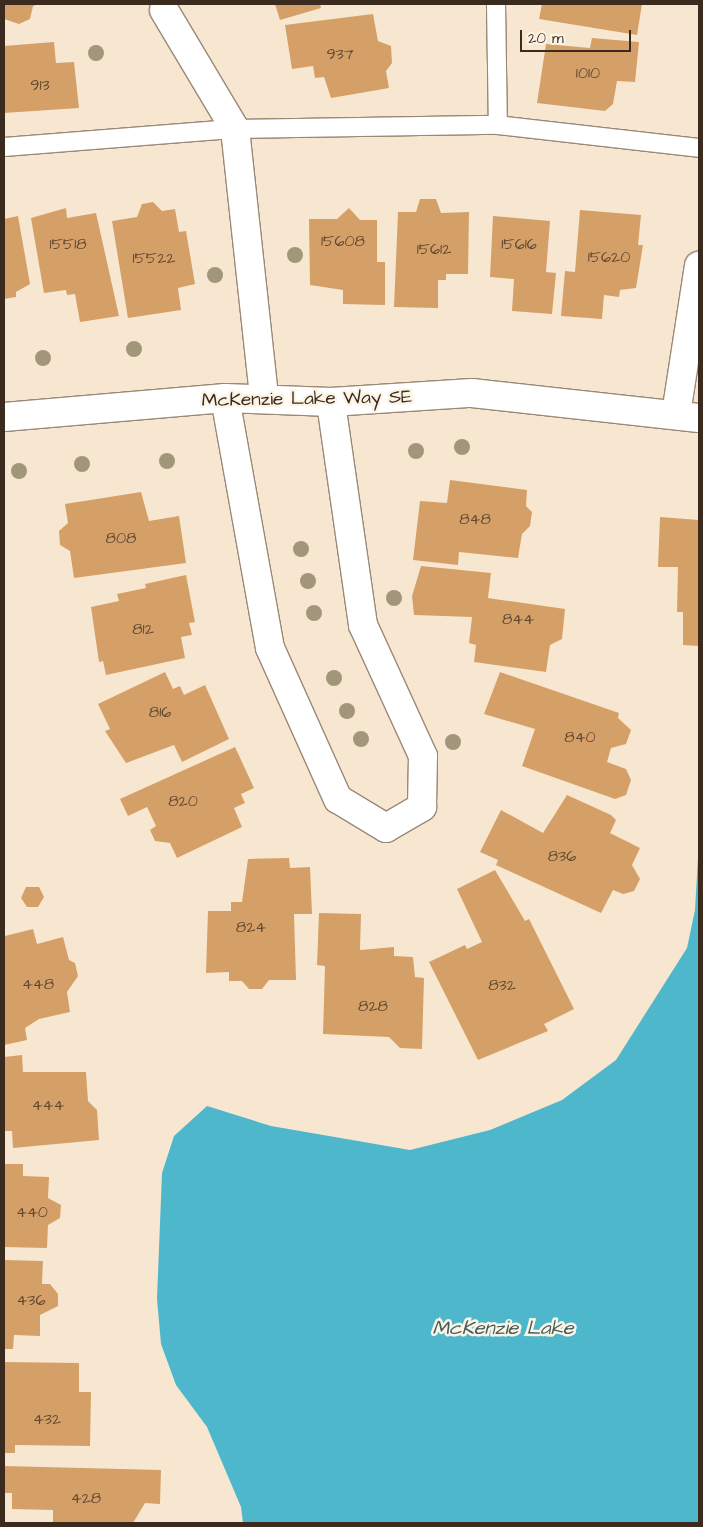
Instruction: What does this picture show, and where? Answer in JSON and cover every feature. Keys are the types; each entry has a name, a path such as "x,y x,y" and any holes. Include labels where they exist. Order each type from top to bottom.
{"street":[{"path":"164,10 235,129 264,398"},
{"path":"687,416 699,266"},
{"name":"McKenzie Lake Way SE","path":"4,417 225,398 331,402 472,393 687,416"},
{"path":"225,398 270,648 338,798 386,828 422,807 423,756 363,625 331,402"}],"lane":[{"path":"496,4 498,125"},
{"path":"4,147 235,129 498,125 699,148"}],"water":[{"name":"McKenzie Lake","path":"699,840 699,1523 243,1523 241,1507 207,1427 176,1385 161,1344 157,1299 162,1173 174,1136 207,1106 271,1126 410,1150 490,1130 562,1100 616,1060 687,948 695,910"}],"building":[{"path":"4,4 39,4 33,6 30,19 19,24 4,19"},
{"path":"275,4 320,4 321,8 280,20"},
{"path":"542,4 642,4 637,35 539,19"},
{"path":"373,14 378,41 391,46 392,63 386,71 389,88 331,98 324,77 315,78 313,66 292,69 285,25"},
{"path":"592,38 639,42 635,82 617,81 613,104 605,111 537,103 546,44 590,48"},
{"path":"54,42 56,63 74,62 79,108 4,113 4,46"},
{"path":"420,199 436,199 441,213 469,212 468,274 446,274 446,280 438,280 438,308 394,307 398,212 416,212"},
{"path":"153,202 162,211 175,209 179,232 186,231 195,284 178,288 181,310 128,318 112,221 137,217 142,204"},
{"path":"66,208 67,218 96,213 119,316 80,322 75,294 67,295 66,290 44,293 31,218"},
{"path":"349,208 360,220 377,220 377,262 385,262 385,305 343,304 343,290 310,285 309,219 337,219"},
{"path":"580,210 641,215 638,245 643,245 636,288 620,290 619,297 604,295 602,319 561,316 565,271 575,272"},
{"path":"18,216 30,284 16,292 16,297 4,299 4,219"},
{"path":"493,216 550,221 546,272 556,273 552,314 512,311 514,279 490,277"},
{"path":"450,480 527,490 526,506 532,512 530,526 522,534 518,558 459,552 458,565 413,560 420,501 447,503"},
{"path":"141,492 149,521 179,516 186,563 74,578 70,551 60,545 59,531 68,523 65,504"},
{"path":"660,517 699,520 699,646 683,645 683,612 677,612 678,567 658,567"},
{"path":"421,566 491,573 488,598 565,609 562,639 550,645 546,672 474,662 476,645 469,643 472,617 414,615 412,596"},
{"path":"186,575 195,622 189,623 192,635 181,637 185,658 106,675 103,661 99,662 91,607 119,601 117,594 146,588 145,584"},
{"path":"165,672 173,689 180,686 184,695 205,685 229,739 182,762 174,745 126,763 105,731 110,729 98,704"},
{"path":"500,672 619,713 618,718 631,730 626,744 611,748 607,762 626,769 631,780 626,795 615,799 522,766 535,729 484,714"},
{"path":"235,747 254,788 241,794 245,803 234,808 242,827 177,858 170,843 155,841 150,830 156,826 147,807 128,816 120,799"},
{"path":"567,795 611,815 616,820 610,833 640,848 632,865 640,879 634,891 623,894 613,890 601,913 496,865 498,860 480,852 501,810 543,833"},
{"path":"289,858 290,868 310,867 312,914 294,914 296,980 269,980 262,989 249,989 242,981 229,981 229,972 206,973 208,911 231,911 231,902 242,902 248,859"},
{"path":"495,870 525,921 529,919 574,1009 544,1024 548,1031 478,1060 429,962 465,945 467,949 482,942 457,889"},
{"path":"26,887 39,887 44,897 38,907 27,907 21,898"},
{"path":"319,913 361,914 360,950 394,947 394,956 413,957 415,977 424,978 422,1049 400,1048 389,1037 323,1034 325,966 317,965"},
{"path":"33,929 37,944 63,937 69,960 75,963 78,976 67,992 70,1012 39,1019 25,1028 27,1040 4,1045 5,936"},
{"path":"22,1055 23,1072 86,1072 88,1101 97,1110 99,1140 13,1148 12,1131 5,1131 4,1057"},
{"path":"4,1164 23,1164 23,1176 49,1177 48,1198 61,1205 60,1218 48,1225 47,1248 4,1247"},
{"path":"4,1260 43,1261 42,1284 50,1284 58,1294 58,1306 40,1315 40,1336 14,1335 13,1349 4,1349"},
{"path":"4,1362 79,1363 79,1392 91,1392 90,1446 15,1445 15,1453 4,1453"},
{"path":"4,1466 161,1470 160,1504 145,1503 133,1523 53,1523 53,1510 12,1509 12,1493 4,1493"}]}
